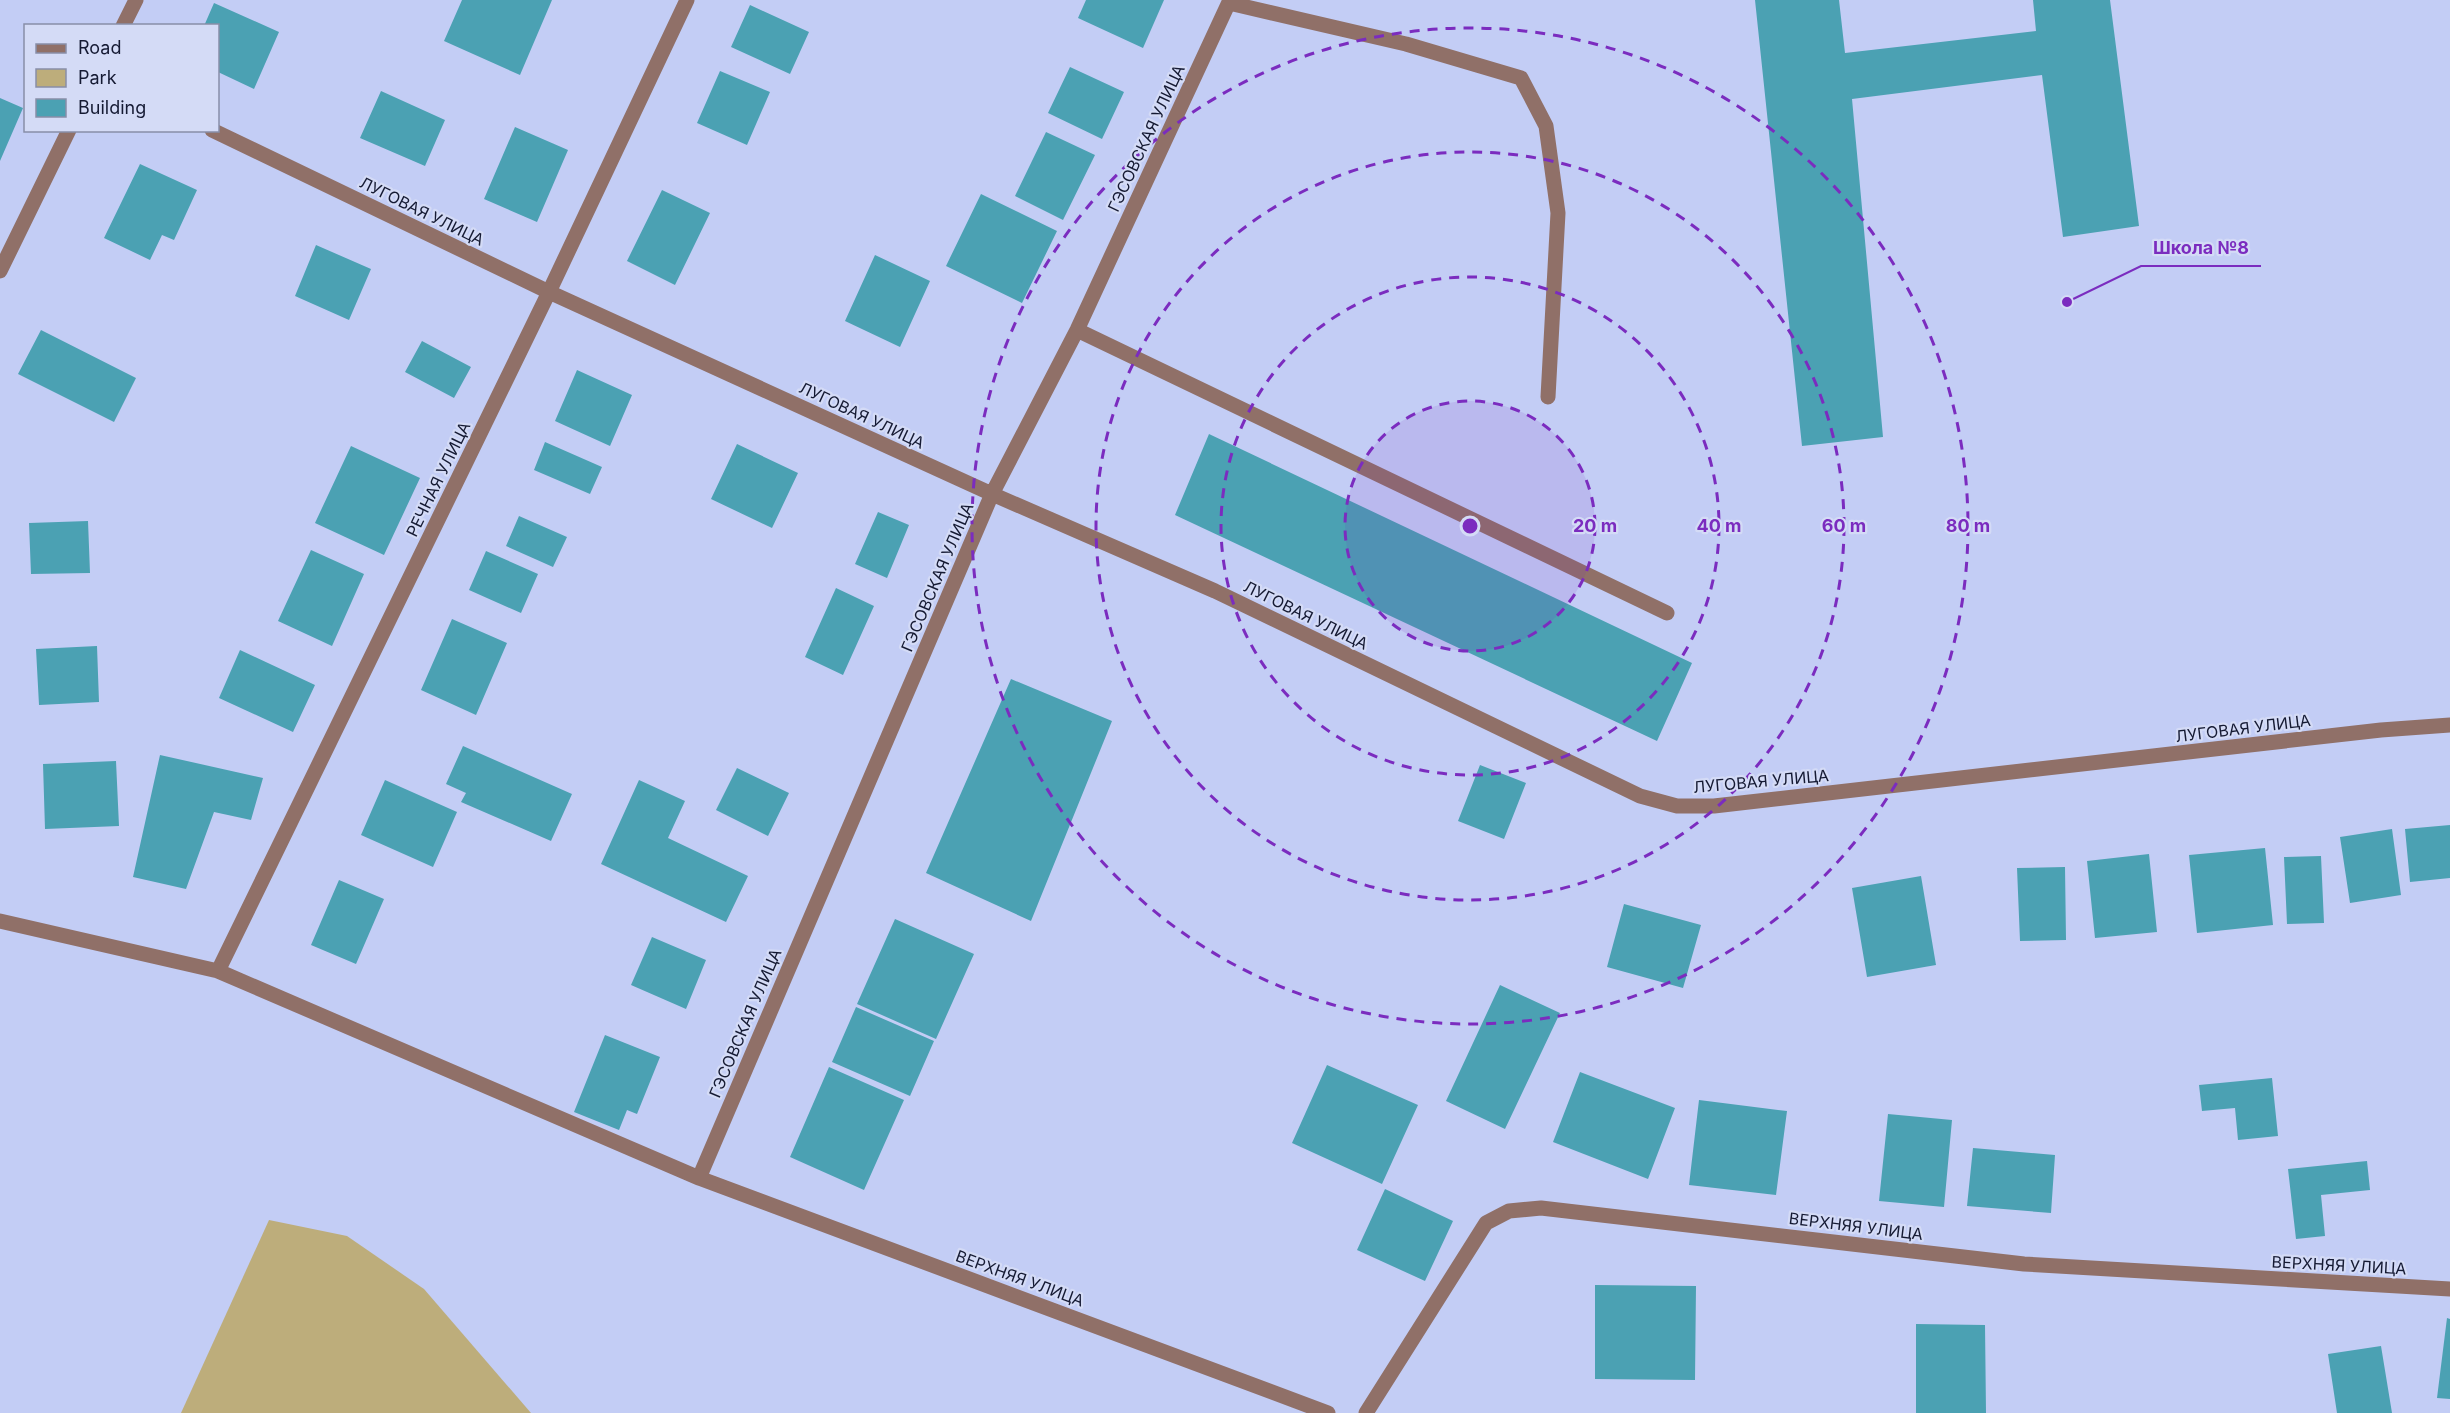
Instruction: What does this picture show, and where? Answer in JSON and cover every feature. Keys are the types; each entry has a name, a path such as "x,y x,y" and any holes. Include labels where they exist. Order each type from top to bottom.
{"street":[{"path":"124,24 136,0"},
{"name":"РЕЧНАЯ УЛИЦА","path":"218,971 549,292 687,0"},
{"path":"1229,2 1406,44 1521,78 1546,126 1558,213 1548,397"},
{"name":"ГЭСОВСКАЯ УЛИЦА","path":"699,1178 992,494 1077,330 1229,2"},
{"path":"0,271 68,132"},
{"name":"ЛУГОВАЯ УЛИЦА","path":"216,132 549,292 992,494 1215,591 1640,796 1677,806 1714,806 2381,730 2450,725"},
{"path":"1077,330 1667,613"},
{"name":"ВЕРХНЯЯ УЛИЦА","path":"0,921 218,971 699,1178 1328,1413"},
{"name":"ВЕРХНЯЯ УЛИЦА","path":"1365,1413 1486,1223 1509,1211 1541,1208 2024,1264 2450,1289"}],"green space":[{"path":"269,1220 347,1236 424,1289 531,1413 181,1413"}],"building":[{"path":"462,0 552,0 520,75 444,41"},
{"path":"1086,0 1164,0 1143,48 1078,18"},
{"path":"1755,0 1839,0 1845,53 2036,31 2033,0 2110,0 2139,226 2063,237 2042,75 1852,99 1883,437 1802,446"},
{"path":"214,3 279,32 254,89 219,72 219,24 205,24"},
{"path":"750,5 809,32 790,74 731,47"},
{"path":"1070,67 1124,92 1102,139 1048,113"},
{"path":"720,71 770,92 747,145 697,123"},
{"path":"381,91 445,120 425,166 360,138"},
{"path":"0,98 23,108 0,161"},
{"path":"515,127 568,150 537,222 484,199"},
{"path":"1046,132 1095,155 1063,220 1015,196"},
{"path":"140,164 197,190 174,240 162,235 150,260 104,238"},
{"path":"662,190 710,213 675,285 627,261"},
{"path":"981,194 1057,231 1022,303 946,266"},
{"path":"316,245 371,269 349,320 295,296"},
{"path":"875,255 930,281 900,347 845,321"},
{"path":"41,330 136,378 114,422 18,374"},
{"path":"422,341 471,367 454,398 405,372"},
{"path":"577,370 632,395 610,446 555,421"},
{"path":"1209,434 1692,663 1657,741 1175,515"},
{"path":"545,442 602,467 590,494 534,470"},
{"path":"737,444 798,473 772,528 711,499"},
{"path":"351,446 420,478 384,555 315,523"},
{"path":"878,512 909,525 887,578 855,564"},
{"path":"519,516 567,537 553,567 506,546"},
{"path":"88,521 90,573 31,574 29,523"},
{"path":"311,550 364,574 332,646 278,621"},
{"path":"486,551 538,574 521,613 469,590"},
{"path":"836,588 874,606 843,675 805,657"},
{"path":"452,619 507,643 476,715 421,690"},
{"path":"97,646 99,702 39,705 36,649"},
{"path":"240,650 315,685 293,732 219,698"},
{"path":"1011,679 1112,721 1031,921 926,873"},
{"path":"463,746 572,794 551,841 461,802 466,793 446,784"},
{"path":"160,755 263,778 251,820 214,812 186,889 133,877"},
{"path":"116,761 119,826 45,829 43,764"},
{"path":"1480,765 1526,783 1504,839 1458,821"},
{"path":"737,768 789,793 768,836 716,810"},
{"path":"385,780 457,812 433,867 361,835"},
{"path":"639,780 685,801 668,838 748,876 726,922 601,864"},
{"path":"2450,825 2450,878 2410,882 2405,829"},
{"path":"2392,829 2401,895 2350,903 2340,837"},
{"path":"2265,848 2273,925 2197,933 2189,855"},
{"path":"2149,854 2157,932 2095,938 2087,861"},
{"path":"2321,856 2324,923 2287,924 2284,857"},
{"path":"2065,867 2066,940 2020,941 2017,868"},
{"path":"1921,876 1936,965 1867,977 1852,888"},
{"path":"339,880 384,899 356,964 311,945"},
{"path":"1624,904 1701,925 1683,988 1607,967"},
{"path":"895,919 974,954 936,1039 857,1004"},
{"path":"652,937 706,960 686,1009 631,985"},
{"path":"1500,985 1560,1013 1505,1129 1446,1101"},
{"path":"856,1007 934,1041 910,1096 832,1062"},
{"path":"605,1035 660,1057 637,1114 627,1110 619,1130 574,1112"},
{"path":"1327,1065 1418,1105 1382,1184 1292,1143"},
{"path":"829,1067 904,1100 864,1190 790,1157"},
{"path":"1580,1072 1675,1108 1648,1179 1553,1142"},
{"path":"2272,1078 2278,1136 2238,1140 2235,1108 2202,1111 2199,1085"},
{"path":"1699,1100 1787,1111 1776,1195 1689,1185"},
{"path":"1888,1114 1952,1120 1944,1207 1879,1201"},
{"path":"1973,1148 2055,1155 2051,1213 1967,1206"},
{"path":"2367,1161 2370,1190 2321,1195 2325,1236 2296,1239 2288,1169"},
{"path":"1385,1189 1453,1221 1425,1281 1357,1250"},
{"path":"1595,1285 1696,1286 1695,1380 1595,1379"},
{"path":"2447,1318 2450,1319 2450,1399 2437,1398"},
{"path":"1916,1324 1985,1325 1986,1413 1916,1413"},
{"path":"2381,1346 2392,1413 2337,1413 2328,1354"}],"place":[{"name":"Школа №8","path":"2067,302"}]}
